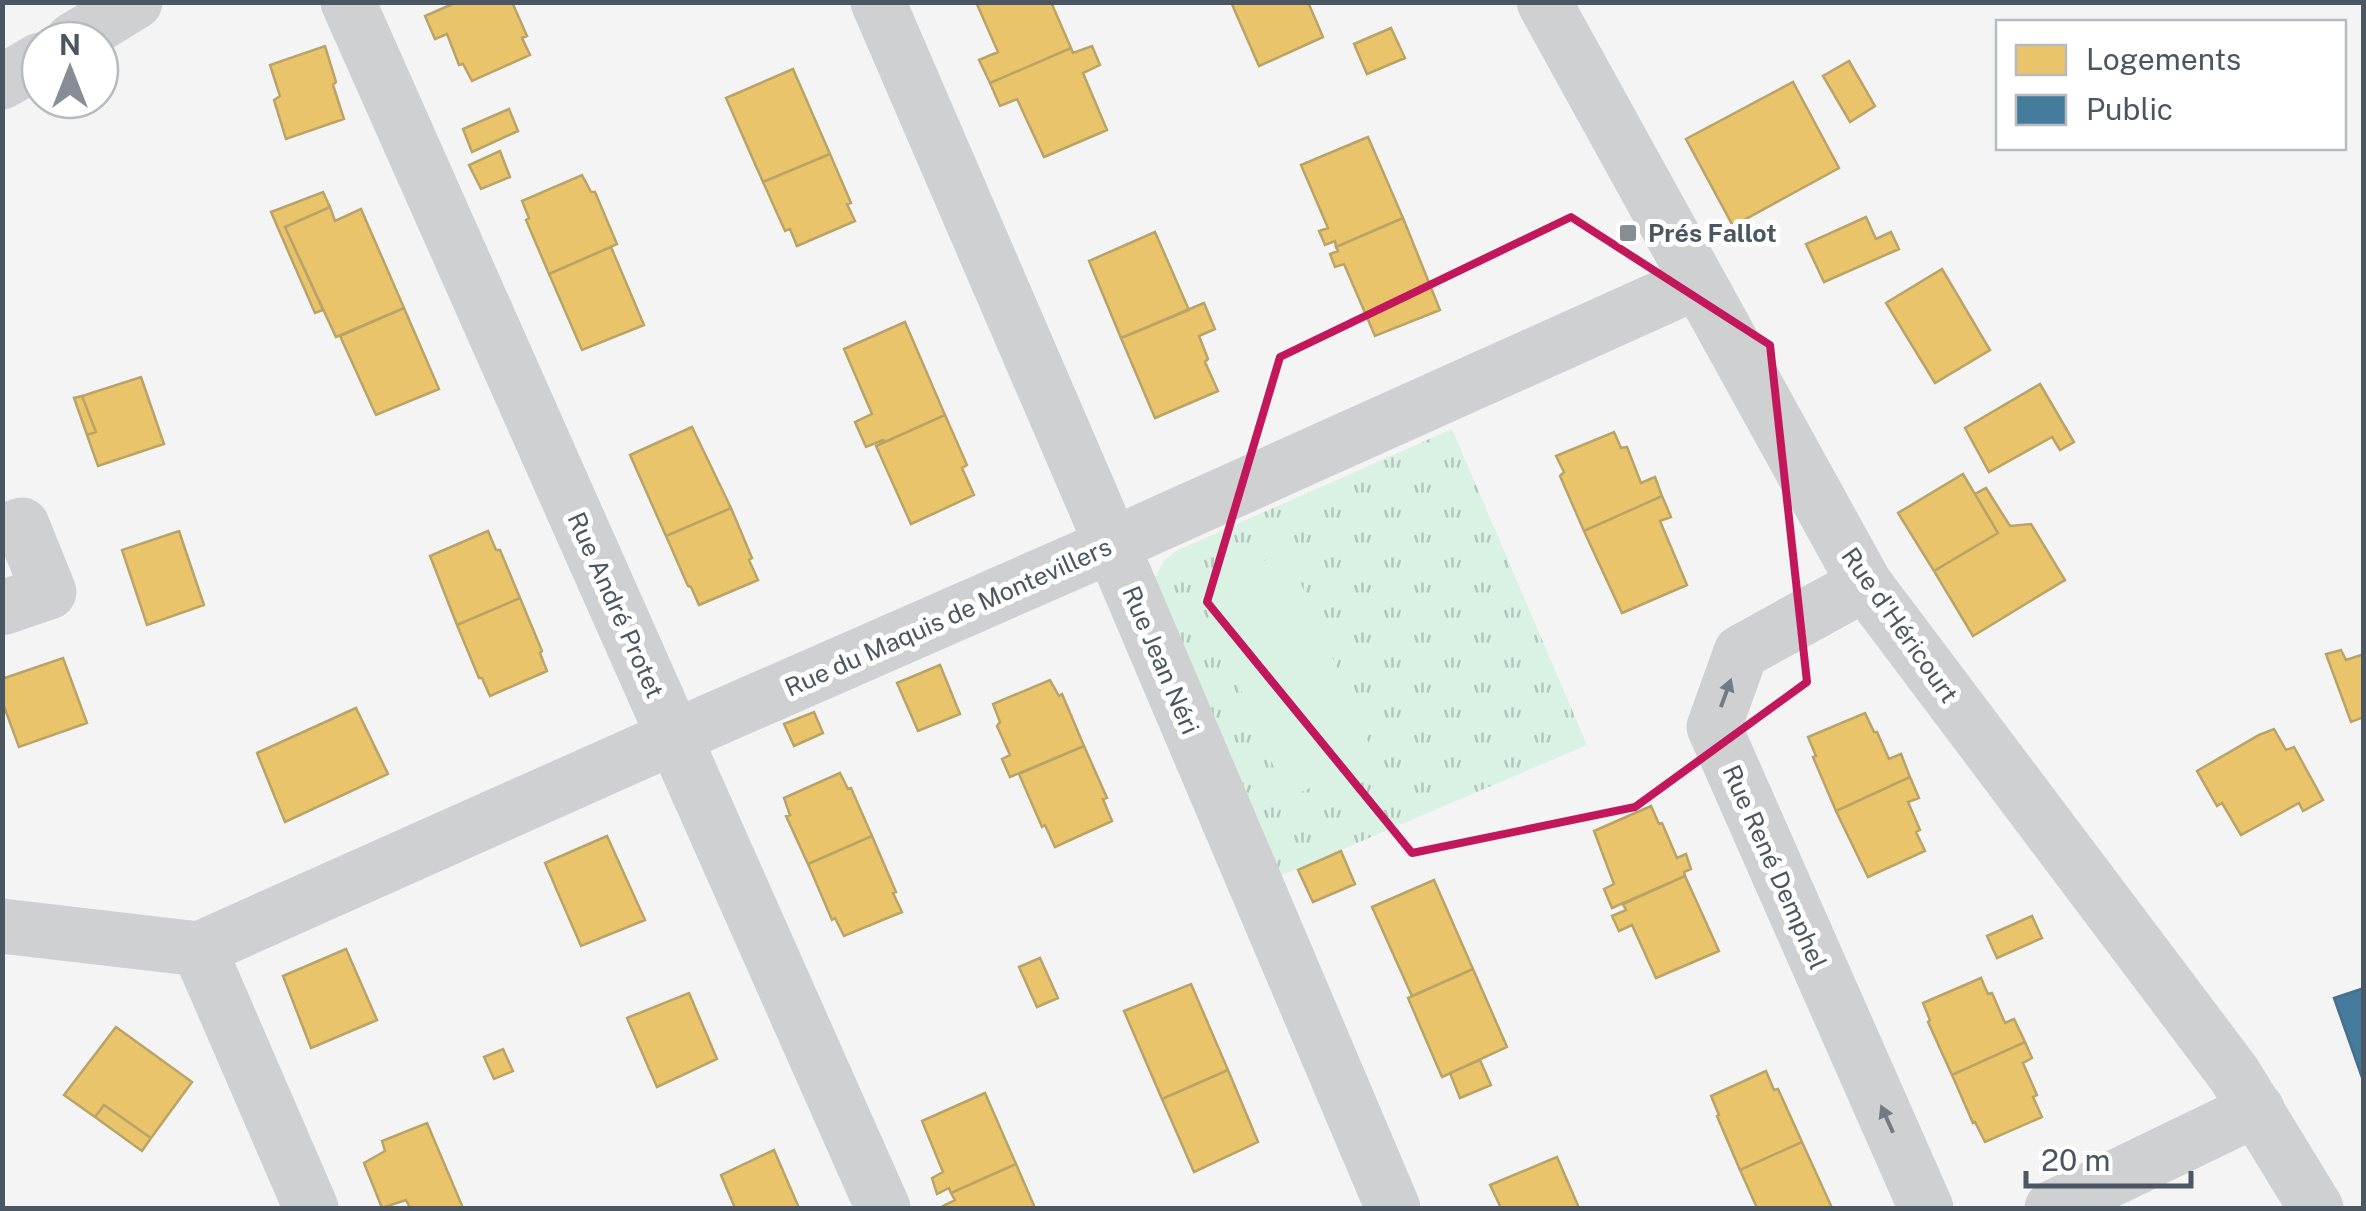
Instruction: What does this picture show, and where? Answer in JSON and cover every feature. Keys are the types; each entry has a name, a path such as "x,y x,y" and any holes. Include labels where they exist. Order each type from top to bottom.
{"street":[{"path":"106,20 135,2"},
{"name":"Rue André Protet","path":"348,2 882,1208"},
{"name":"Rue Jean Néri","path":"878,2 1393,1208"},
{"name":"Rue d'Héricourt","path":"1544,2 1864,584 2234,1074 2316,1208"},
{"name":"Rue du Maquis de Montevillers","path":"199,949 1112,546 1697,282"},
{"path":"2,531 22,525 49,592 2,608"},
{"name":"Rue René Demphel","path":"1864,584 1741,652 1714,728 1926,1208"},
{"path":"2,926 199,949 311,1208"},
{"path":"2052,1208 2257,1109"}],"highlighted area":[{"path":"1571,217 1770,345 1807,682 1635,807 1412,853 1207,602 1280,357"}],"green space":[{"path":"1452,429 1587,745 1275,878 1152,583 1164,561 1176,551"},
{"path":"1287,551 1376,760 1287,798 1198,589"}],"building: Logements":[{"path":"457,2 512,2 527,36 522,38 530,55 472,81 463,64 459,65 447,34 435,39 425,16"},
{"path":"976,2 1051,2 1071,48 990,83 979,60 998,52"},
{"path":"1231,2 1308,2 1323,37 1259,66"},
{"path":"1391,28 1405,58 1367,74 1354,44"},
{"path":"325,46 344,119 286,139 274,100 280,96 270,65"},
{"path":"1092,46 1100,65 1083,73 1107,130 1044,157 1017,99 1000,106 990,83 1071,48 1073,53"},
{"path":"1849,61 1875,106 1850,122 1823,76"},
{"path":"793,69 830,154 763,182 726,98"},
{"path":"1793,82 1839,168 1733,226 1686,139"},
{"path":"509,109 518,131 472,152 463,129"},
{"path":"1368,137 1403,218 1336,247 1335,241 1325,245 1319,231 1328,228 1301,165"},
{"path":"500,151 510,177 481,189 469,165"},
{"path":"830,154 855,221 797,246 790,229 785,231 763,182"},
{"path":"582,175 591,192 595,192 617,244 549,274 522,201"},
{"path":"323,192 330,207 285,227 323,310 315,313 271,212"},
{"path":"330,207 335,221 361,209 404,308 336,337 285,227"},
{"path":"1866,217 1876,239 1891,232 1899,249 1824,282 1806,244"},
{"path":"1403,218 1440,310 1375,336 1344,264 1335,267 1330,254 1338,251 1336,247"},
{"path":"1155,232 1189,310 1121,338 1089,261"},
{"path":"611,247 644,325 582,350 549,274"},
{"path":"1942,269 1990,350 1935,383 1886,303"},
{"path":"1204,303 1215,329 1199,336 1218,391 1155,418 1121,338"},
{"path":"404,308 439,389 376,415 340,336"},
{"path":"905,322 945,415 866,447 855,422 872,414 844,349"},
{"path":"141,377 164,444 98,466 87,435 96,432 82,396"},
{"path":"2040,384 2074,442 2060,450 2052,437 1989,472 1965,428"},
{"path":"82,396 96,432 87,435 74,398"},
{"path":"945,415 967,465 962,468 974,495 911,524 876,446"},
{"path":"692,427 731,508 666,536 630,455"},
{"path":"1614,432 1621,448 1627,447 1641,483 1655,477 1662,496 1584,531 1560,476 1564,472 1556,456"},
{"path":"1963,474 1998,533 1934,571 1898,513"},
{"path":"1986,488 2010,526 2031,524 2065,580 1973,636 1934,571 1998,533 1975,494"},
{"path":"1662,496 1671,517 1660,521 1687,585 1622,613 1584,531"},
{"path":"731,508 758,580 699,605 666,536"},
{"path":"179,531 204,605 147,625 122,550"},
{"path":"488,531 520,598 457,625 430,556"},
{"path":"520,598 547,671 490,696 457,625"},
{"path":"2341,650 2346,660 2364,654 2364,717 2351,722 2326,654"},
{"path":"63,658 87,723 19,747 2,701 2,679"},
{"path":"940,665 960,714 918,731 897,683"},
{"path":"1050,680 1059,696 1062,694 1084,746 1010,777 1002,759 1010,755 997,726 1000,722 993,704"},
{"path":"356,708 388,774 285,822 257,753"},
{"path":"814,712 823,733 794,746 784,724"},
{"path":"1865,713 1889,759 1901,754 1910,777 1836,811 1808,737"},
{"path":"2274,729 2286,750 2294,747 2323,800 2303,811 2299,803 2241,835 2222,803 2217,806 2197,771"},
{"path":"1084,746 1107,798 1103,799 1112,821 1055,847 1019,774"},
{"path":"840,773 848,789 851,788 872,836 808,864 786,816 790,815 784,798"},
{"path":"1910,777 1919,798 1908,802 1925,851 1868,877 1836,811"},
{"path":"1651,806 1677,858 1686,854 1691,869 1684,872 1685,876 1612,908 1604,889 1614,884 1594,831"},
{"path":"607,836 645,920 581,946 545,863"},
{"path":"872,836 902,912 844,936 835,918 832,920 808,864"},
{"path":"1341,851 1355,884 1313,902 1298,870"},
{"path":"1685,876 1719,951 1656,978 1632,925 1619,931 1612,916 1626,910 1623,904"},
{"path":"1434,880 1473,969 1412,996 1372,907"},
{"path":"2032,916 2042,938 1997,958 1987,936"},
{"path":"346,949 377,1020 311,1048 283,976"},
{"path":"1040,958 1058,998 1037,1007 1019,967"},
{"path":"1473,969 1507,1047 1442,1077 1408,998"},
{"path":"1981,978 2005,1023 2014,1019 2025,1042 1952,1075 1923,1003"},
{"path":"1191,984 1228,1070 1162,1099 1124,1011"},
{"path":"689,993 717,1059 657,1087 627,1018"},
{"path":"116,1027 192,1082 151,1138 104,1105 95,1117 64,1095"},
{"path":"2025,1042 2032,1058 2023,1063 2042,1117 1985,1142 1952,1075"},
{"path":"503,1049 513,1071 494,1079 484,1057"},
{"path":"1480,1060 1491,1085 1460,1098 1450,1073"},
{"path":"1228,1070 1258,1142 1194,1172 1162,1099"},
{"path":"1766,1071 1802,1142 1740,1170 1711,1096"},
{"path":"985,1093 1016,1164 951,1193 949,1188 937,1194 932,1178 943,1172 922,1121"},
{"path":"104,1105 151,1138 142,1151 95,1117"},
{"path":"427,1123 463,1208 410,1208 406,1200 382,1208 364,1163 385,1151 382,1141"},
{"path":"1802,1142 1832,1208 1757,1208 1740,1170"},
{"path":"774,1150 799,1208 735,1208 721,1175"},
{"path":"1557,1157 1579,1208 1501,1208 1490,1185"},
{"path":"1016,1164 1035,1208 944,1208 955,1200 951,1193"}],"building: Public":[{"path":"2364,988 2364,1083 2334,998"}],"place":[{"name":"Prés Fallot","path":"1628,233"}]}
